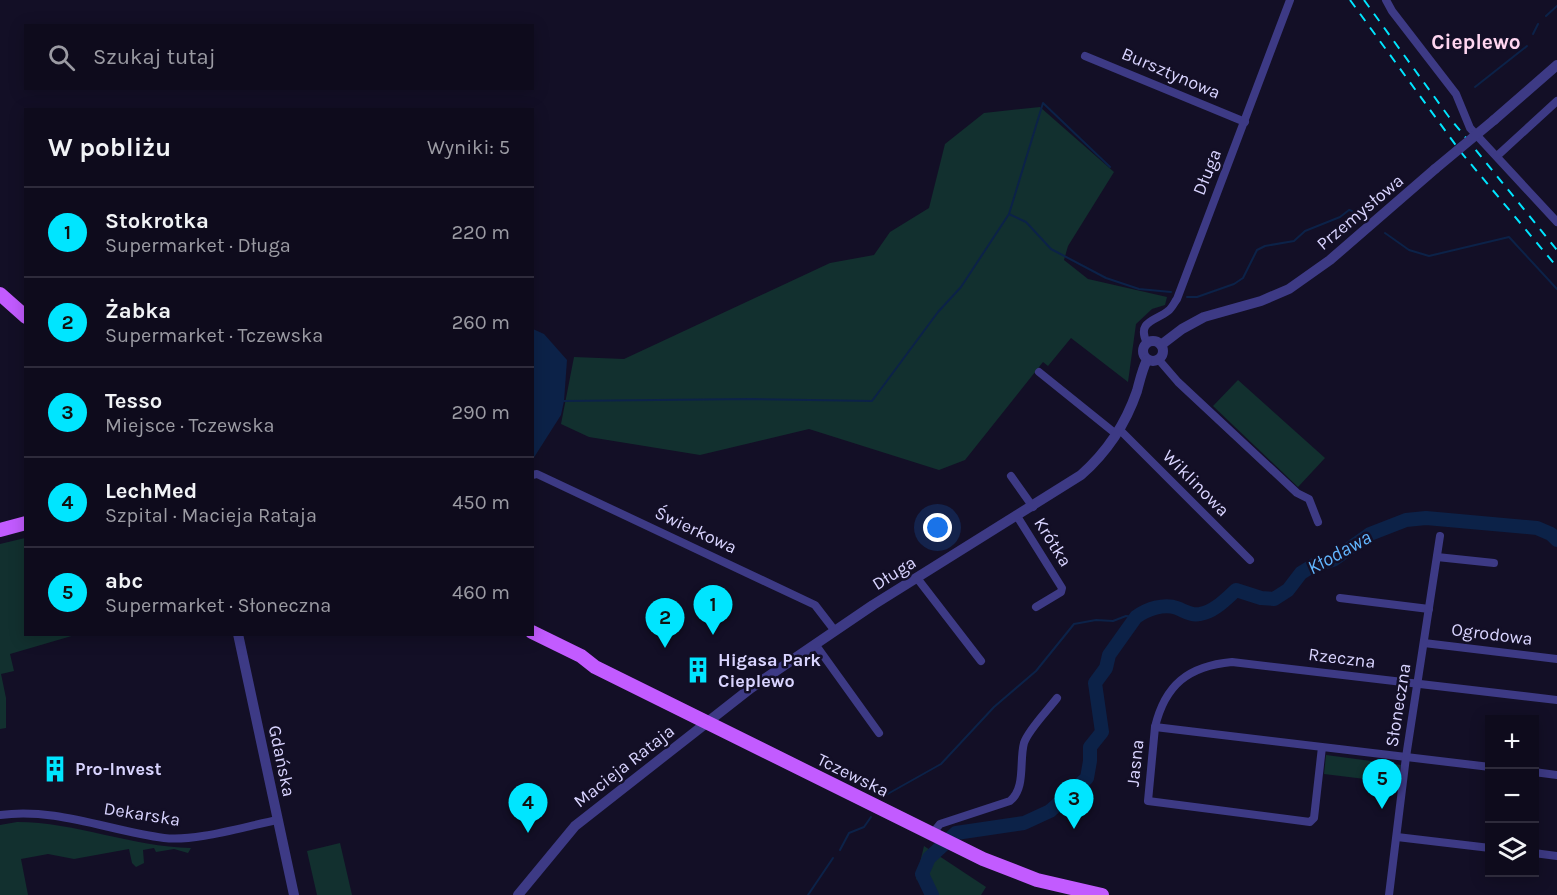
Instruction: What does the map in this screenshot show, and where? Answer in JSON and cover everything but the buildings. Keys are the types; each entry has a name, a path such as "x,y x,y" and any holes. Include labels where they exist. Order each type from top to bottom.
{"main road":[{"path":"0,294 24,315"},
{"path":"0,530 24,524"},
{"name":"Tczewska","path":"534,633 581,656 595,667"},
{"name":"Tczewska","path":"525,636 577,662 595,667 955,846 1028,877 1083,893 1102,895"}],"street":[{"name":"Długa","path":"707,722 751,688 835,631 1081,475 1102,453 1117,432 1134,399 1147,360 1143,354 1146,344 1145,326 1155,317 1168,311 1177,299 1290,0"},
{"path":"1386,0 1456,94 1470,128 1557,222"},
{"name":"Bursztynowa","path":"1085,56 1245,122"},
{"name":"Przemysłowa","path":"1161,345 1182,329 1204,317 1261,301 1289,289 1330,260 1557,65"},
{"path":"1497,156 1557,100"},
{"path":"1146,344 1154,341 1161,345 1164,353 1155,362 1147,360"},
{"path":"1159,360 1178,382 1297,493 1310,499 1318,522"},
{"name":"Wiklinowa","path":"1039,372 1117,432 1122,432 1250,560"},
{"name":"Świerkowa","path":"534,475 537,474 815,605 835,631"},
{"path":"1011,476 1033,507"},
{"name":"Krótka","path":"1017,516 1062,588 1061,592 1036,607"},
{"name":"Słoneczna","path":"1389,895 1406,757 1440,536"},
{"path":"1437,557 1494,563"},
{"path":"917,578 981,661"},
{"path":"1340,598 1429,609"},
{"name":"Gdańska","path":"238,636 294,895"},
{"name":"Ogrodowa","path":"1424,643 1557,659"},
{"path":"815,645 879,733"},
{"name":"Rzeczna","path":"1155,727 1161,706 1172,687 1201,668 1219,663 1240,662 1557,700"},
{"path":"935,836 940,824 1014,798 1019,788 1026,739 1058,698"},
{"name":"Macieja Rataja","path":"518,895 575,826 707,722"},
{"name":"Jasna","path":"1322,747 1314,818 1310,822 1148,801 1155,727 1485,766"},
{"path":"1539,773 1557,775"},
{"name":"Dekarska","path":"0,815 46,815 165,838 190,838 278,820"},
{"path":"1397,837 1485,847"},
{"path":"1539,854 1557,856"}],"green space":[{"path":"1040,107 1114,172 1068,246 1064,260 1088,279 1167,297 1165,305 1152,309 1136,324 1128,382 1071,338 1048,366 1043,362 965,460 939,470 809,429 700,455 589,437 561,424 574,357 624,359 830,263 874,255 890,232 929,208 945,144 984,113"},
{"path":"1238,380 1325,458 1298,487 1213,406"},
{"path":"24,538 24,636 72,636 10,654 14,671 1,674 6,698 6,728 0,729 0,544"},
{"path":"1326,755 1401,765 1398,783 1324,774"},
{"path":"17,822 61,826 147,844 191,848 188,853 174,849 156,852 154,848 143,850 144,863 136,867 132,863 129,849 74,859 48,854 21,859 28,895 0,895 0,825"},
{"path":"340,843 352,895 317,895 307,851"},
{"path":"924,846 986,887 981,895 936,895 916,879"}],"water":[{"path":"534,329 544,334 567,360 561,415 534,457"}],"waterway":[{"path":"1546,16 1557,6"},
{"path":"1533,34 1538,24"},
{"path":"1475,87 1527,46"},
{"path":"1009,214 1043,103 1110,167"},
{"path":"1187,297 1197,297 1234,284 1243,278 1257,250 1265,246 1294,241 1305,231 1340,217 1349,210 1352,211"},
{"path":"564,401 750,399 872,401 938,312 961,287 1009,214 1026,222 1051,249 1106,278 1139,289 1171,292"},
{"path":"1385,233 1409,250 1429,256 1509,237 1557,289"},
{"name":"Kłodawa","path":"932,895 922,874 929,858 956,833 1024,823 1050,811 1087,778 1090,747 1102,732 1095,683 1106,668 1109,655 1140,614 1150,609 1167,606 1188,613 1205,613 1220,605 1236,590 1261,598 1274,599 1288,590 1301,573 1314,565 1333,560 1370,534 1406,520 1426,518 1537,528 1551,534 1557,540"},
{"name":"Kłodawa","path":"884,796 941,764 994,707 1036,671 1074,624 1096,620 1113,621 1126,616 1136,617"},
{"name":"Kłodawa","path":"840,850 849,833 864,827 871,817"},
{"name":"Kłodawa","path":"808,895 833,858"}],"railway":[{"path":"1350,0 1460,151 1557,267"},
{"path":"1364,0 1449,117 1557,250"}],"place":[{"name":"Stokrotka","path":"713,635"},
{"name":"Żabka","path":"665,648"},
{"name":"Higasa Park Cieplewo","path":"698,670"},
{"name":"Pro-Invest","path":"55,769"},
{"name":"abc","path":"1382,809"},
{"name":"Tesso","path":"1074,829"},
{"name":"LechMed","path":"528,833"}],"district":[{"name":"Cieplewo","path":"1476,42"}]}
